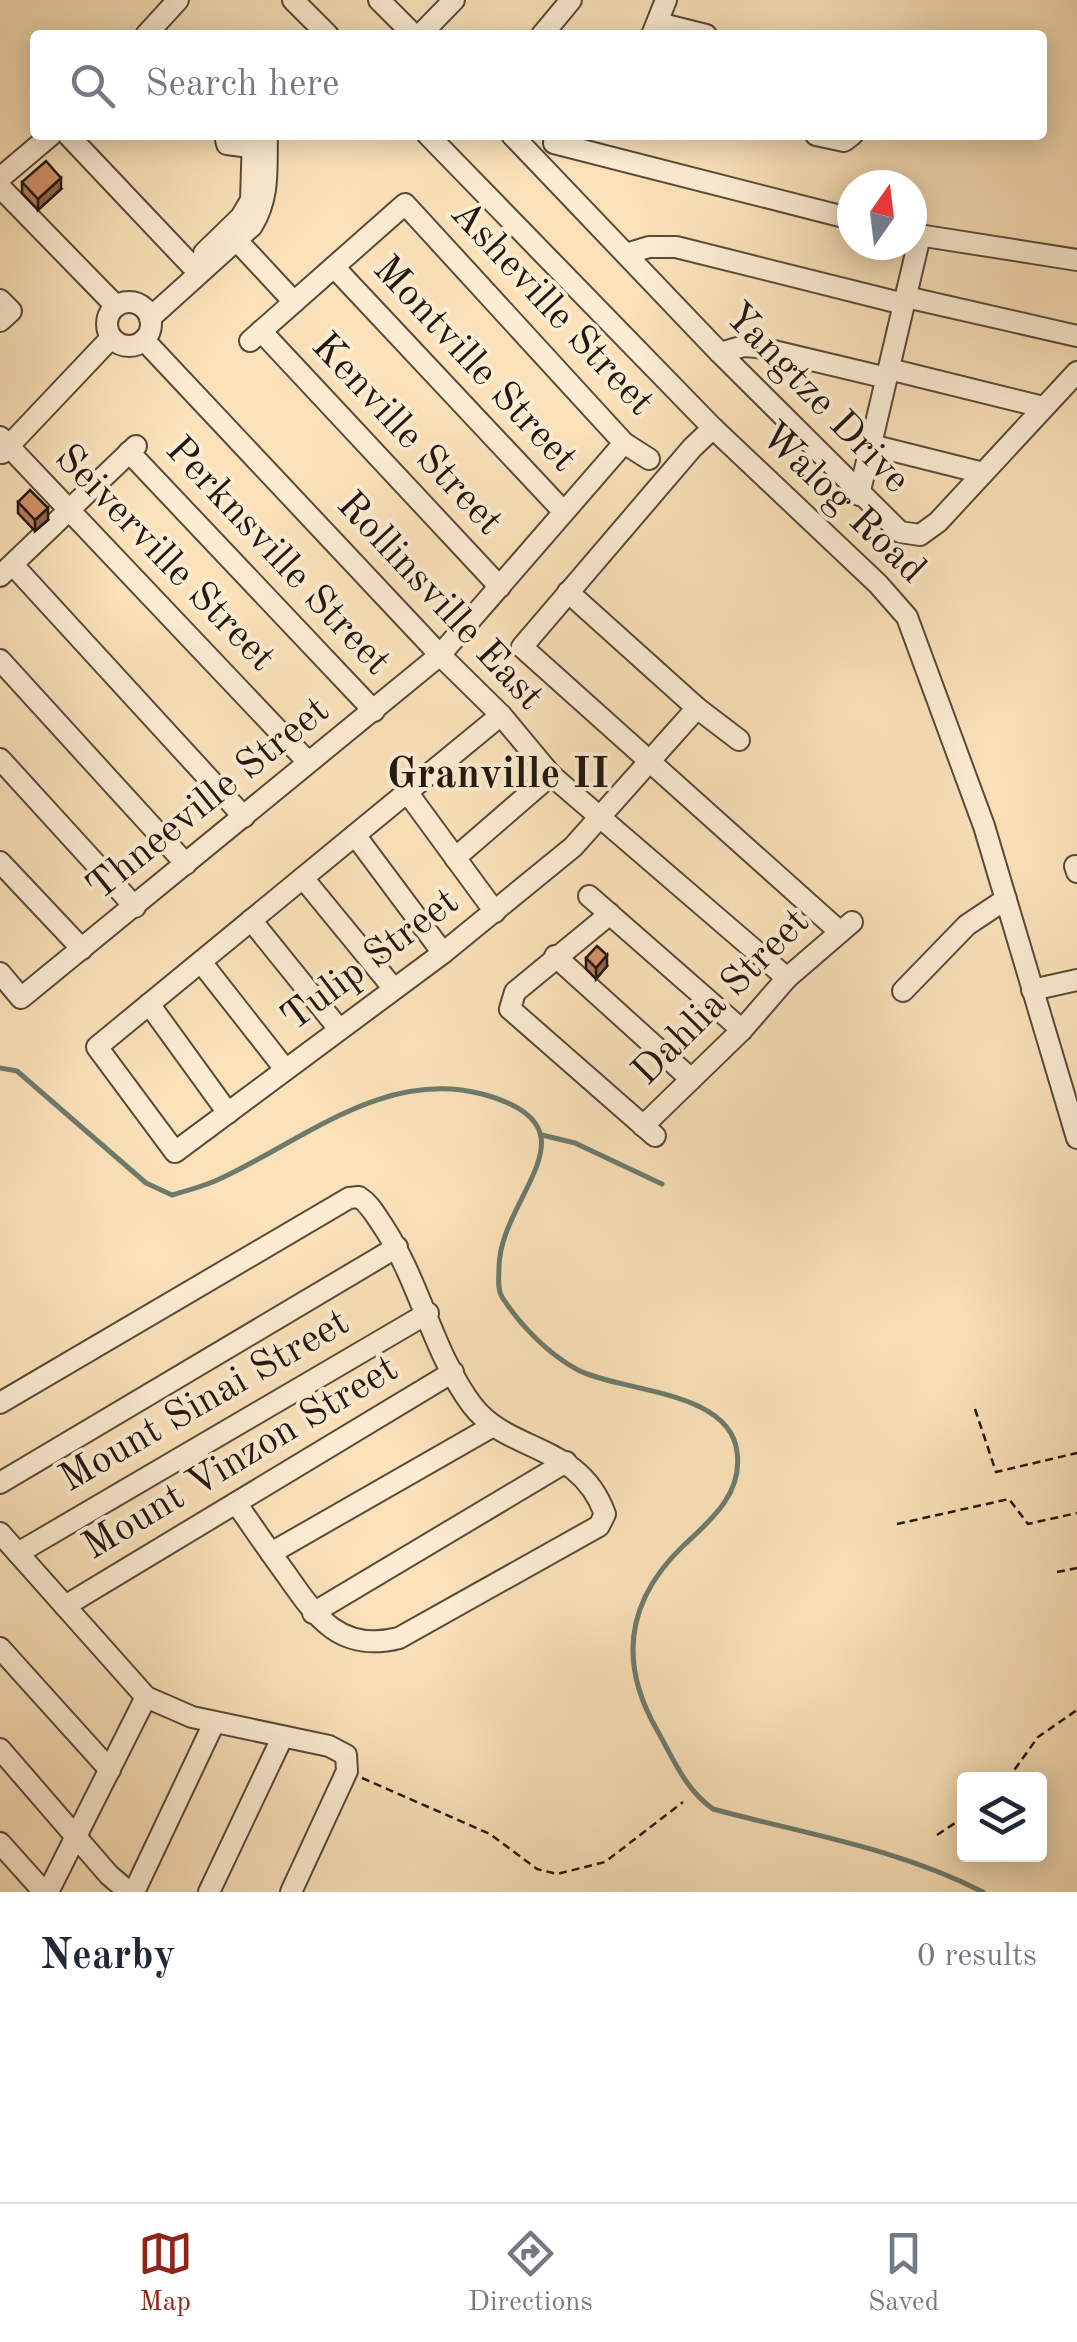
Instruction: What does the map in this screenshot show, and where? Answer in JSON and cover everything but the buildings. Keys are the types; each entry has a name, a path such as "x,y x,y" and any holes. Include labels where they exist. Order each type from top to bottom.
{"street":[{"path":"151,30 178,0"},
{"path":"292,0 316,30"},
{"path":"379,0 412,30"},
{"path":"422,30 454,0"},
{"path":"546,30 570,0"},
{"path":"655,29 666,0"},
{"path":"0,178 45,140"},
{"path":"73,140 191,265"},
{"path":"147,313 233,235 251,200 259,142 227,144 226,140"},
{"name":"Walog Road","path":"439,140 713,428 878,584 907,617 984,826 1077,1138"},
{"name":"Yangtze Drive","path":"517,140 859,495 893,528 910,536 920,535 938,522 1077,372"},
{"path":"536,160 557,140"},
{"path":"562,140 837,215"},
{"path":"0,187 116,306"},
{"name":"Asheville Street","path":"334,267 406,204 624,442 649,459"},
{"path":"147,313 191,265 233,235"},
{"path":"233,235 294,302 334,267"},
{"path":"927,237 1077,260"},
{"path":"626,254 649,247 676,248 1077,336"},
{"path":"859,495 912,260"},
{"name":"Montville Street","path":"334,267 564,511"},
{"path":"128,302 147,313 150,330 144,340 127,346 111,338 107,321 116,306 128,302"},
{"name":"Kenville Street","path":"294,302 255,336 500,587"},
{"path":"3,446 111,338"},
{"name":"Rollinsville East","path":"144,340 501,715 551,775 787,978"},
{"path":"720,353 744,346 768,348 1043,407"},
{"path":"650,762 522,647 713,428"},
{"name":"Thneeville Street","path":"0,973 21,998 440,655 624,442"},
{"name":"Seiverville Street","path":"3,446 70,509 308,762"},
{"path":"871,446 983,473"},
{"name":"Perknsville Street","path":"70,509 134,448 374,710"},
{"path":"70,509 6,570 244,817"},
{"path":"568,592 697,708 739,740"},
{"path":"0,660 186,864"},
{"name":"Tulip Street","path":"149,1004 97,1047 175,1152 443,953 573,848 697,708"},
{"path":"228,1113 149,1004 501,715"},
{"path":"0,760 136,907"},
{"name":"Dahlia Street","path":"555,956 515,992 510,1002 514,1014 649,1131 787,978 846,926 650,762"},
{"path":"455,858 551,775"},
{"path":"407,792 496,912"},
{"path":"355,835 443,953"},
{"path":"0,862 82,949"},
{"path":"303,878 394,989"},
{"path":"590,896 742,1030"},
{"path":"903,991 966,925 1006,898"},
{"path":"610,914 555,956 692,1079"},
{"path":"251,920 339,1030"},
{"path":"201,962 285,1070"},
{"path":"1032,990 1077,980"},
{"path":"0,1403 349,1198 359,1197 367,1202 397,1247 453,1372 472,1405 493,1426 566,1462 590,1488 604,1509 604,1519 599,1526 399,1638 370,1642 331,1629 313,1613 236,1503"},
{"path":"0,1483 397,1247"},
{"name":"Mount Sinai Street","path":"18,1552 428,1313"},
{"name":"Mount Vinzon Street","path":"65,1606 453,1372"},
{"path":"271,1553 493,1426"},
{"path":"313,1613 566,1462"},
{"path":"0,1533 146,1697 176,1712 214,1723 346,1754 348,1771 296,1891"},
{"path":"0,1648 110,1770"},
{"path":"0,1843 46,1892 146,1697"},
{"path":"0,1749 109,1875 132,1892 214,1723"},
{"path":"209,1892 282,1738"}],"path":[{"path":"975,1409 996,1472 1077,1452"},
{"path":"897,1524 1009,1499 1028,1524 1077,1513"},
{"path":"1057,1572 1077,1568"},
{"path":"1013,1772 1038,1737 1077,1710"},
{"path":"348,1771 490,1834 537,1868 557,1874 605,1862 683,1802"},
{"path":"937,1835 957,1822"}],"waterway":[{"path":"0,1068 17,1071 146,1183 172,1195 215,1181 342,1114 410,1091 445,1089 482,1094 518,1108 537,1125 541,1145 537,1166 503,1241 499,1268 502,1297 517,1318 556,1356 597,1377 695,1405 715,1416 730,1432 737,1452 738,1467 730,1494 649,1588 634,1633 633,1656 645,1705 681,1773 713,1809 884,1853 983,1892"},
{"path":"542,1135 575,1143 662,1184"}],"district":[{"name":"Granville II","path":"498,776"}]}
